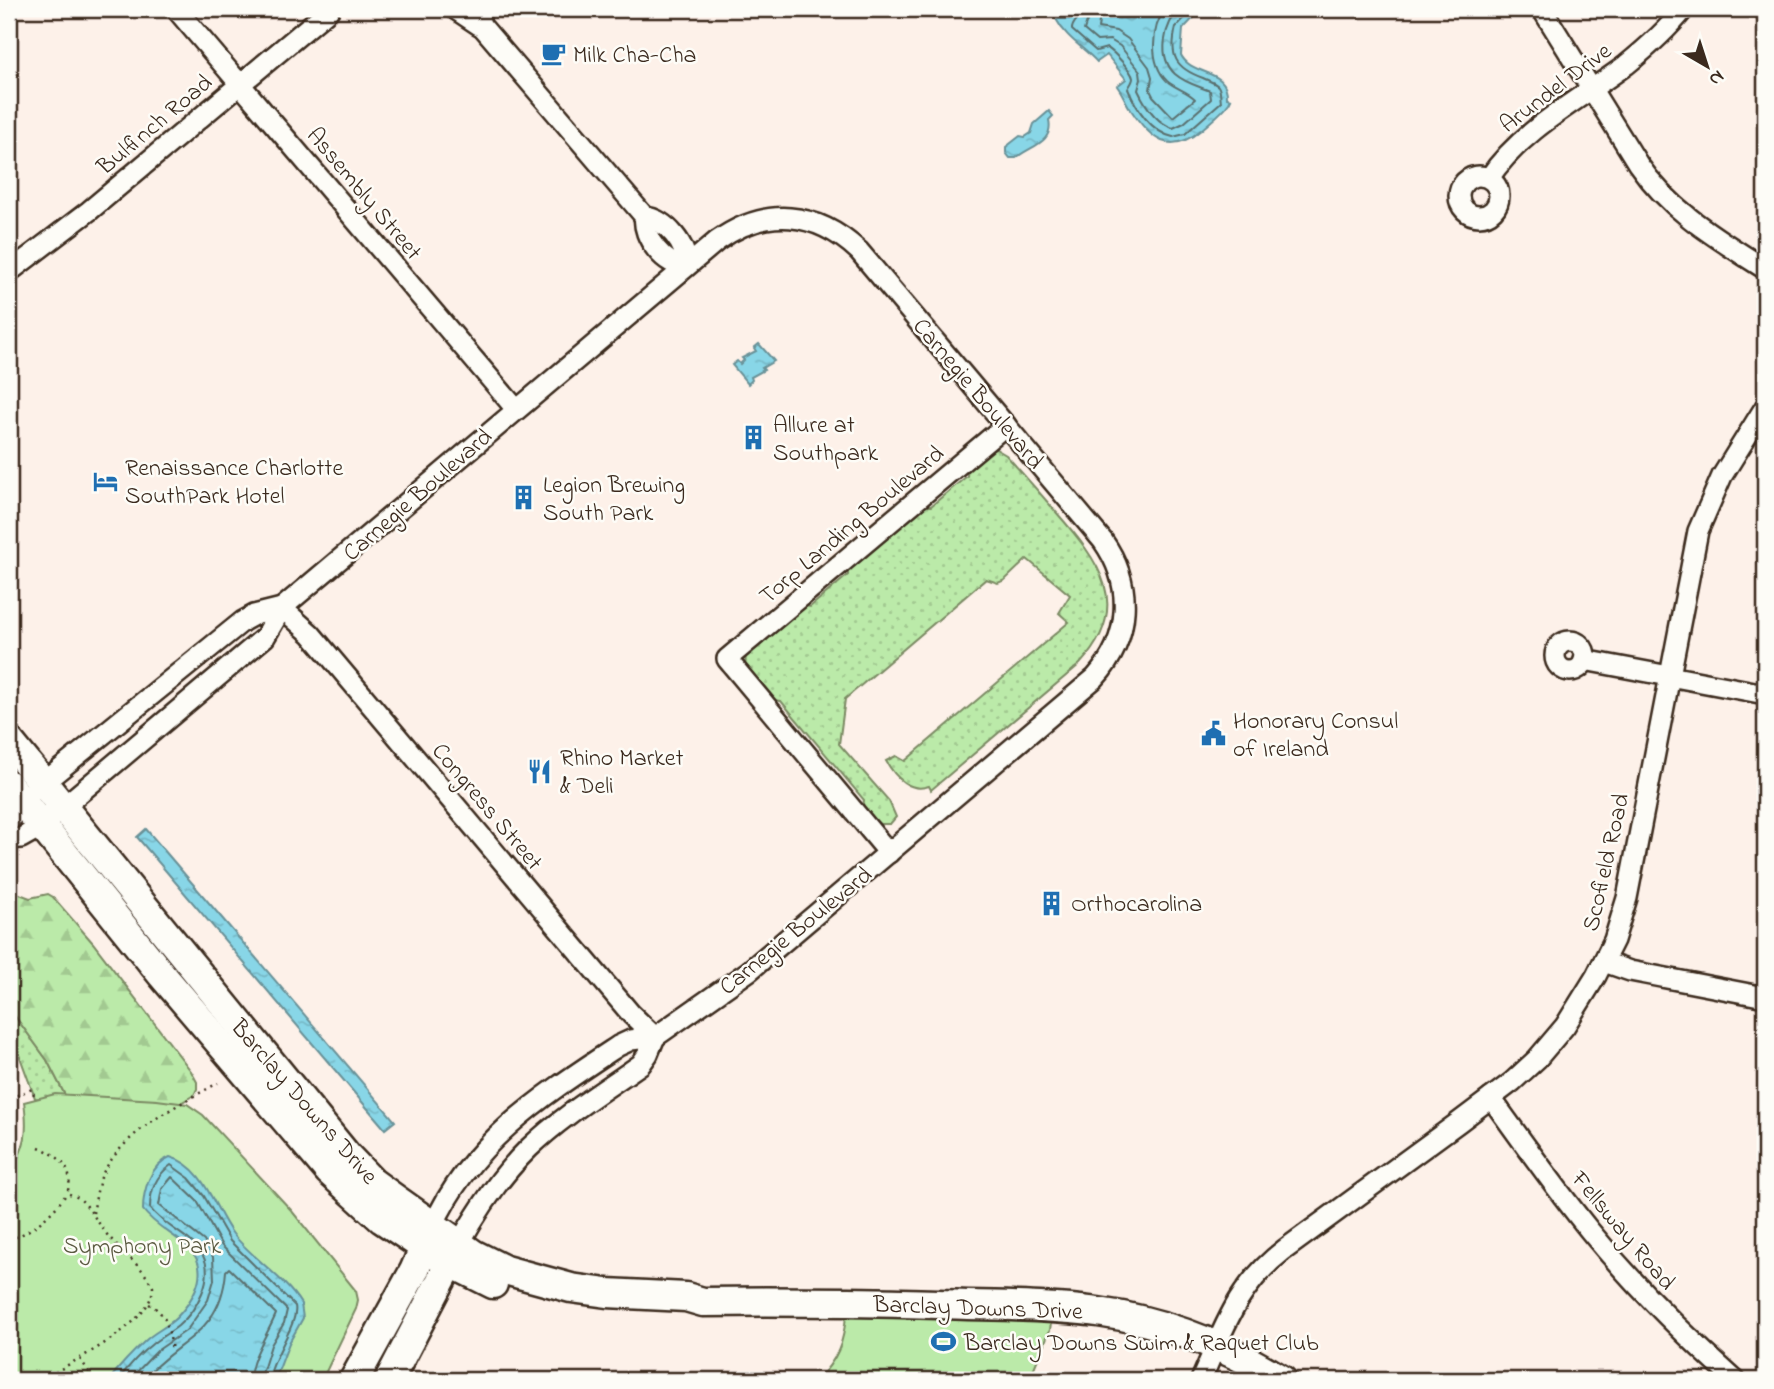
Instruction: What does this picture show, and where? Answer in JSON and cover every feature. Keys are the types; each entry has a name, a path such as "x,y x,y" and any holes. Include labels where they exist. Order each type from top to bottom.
{"street":[{"name":"Assembly Street","path":"176,9 516,409"},
{"name":"Bulfinch Road","path":"9,272 89,211 239,83 332,9"},
{"path":"455,9 476,25 477,17"},
{"path":"1542,9 1645,174 1666,198 1708,232 1765,269"},
{"name":"Arundel Drive","path":"1489,178 1505,156 1524,139 1651,44 1684,9"},
{"path":"477,17 645,217 658,219 670,232 686,253 686,266"},
{"name":"Carnegie Boulevard","path":"9,839 21,838 63,808 265,637 282,608 516,409 723,236 756,221 792,218 815,223 832,230 859,251 1095,530 1113,556 1121,575 1125,618 1120,638 1108,662 1095,678 749,971 655,1037 631,1040 618,1046 510,1122 475,1160 445,1204 414,1271 354,1380"},
{"name":"Scofield Road","path":"1201,1380 1244,1289 1265,1265 1527,1070 1576,1010 1604,962 1627,898 1693,552 1705,511 1729,462 1765,407"},
{"name":"Torp Landing Boulevard","path":"889,853 727,659 1006,425"},
{"name":"Carnegie Boulevard","path":"13,803 44,784 248,618 282,608"},
{"name":"Congress Street","path":"282,608 310,634 631,1014 655,1037"},
{"path":"1584,660 1765,694"},
{"name":"Barclay Downs Drive","path":"9,741 342,1151 429,1237"},
{"name":"Barclay Downs Drive","path":"13,803 41,826 318,1160 369,1209 429,1237 510,1290 576,1306 620,1312 679,1311 704,1302 858,1302 1078,1309 1152,1323 1217,1346 1282,1380"},
{"path":"1604,962 1630,971 1765,997"},
{"name":"Carnegie Boulevard","path":"389,1380 487,1198 519,1158 565,1118 641,1064 655,1037"},
{"name":"Fellsway Road","path":"1491,1098 1569,1205 1618,1265 1678,1328 1735,1380"}],"path":[{"path":"93,1213 103,1173 125,1143 147,1124 218,1083"},
{"path":"10,1098 32,1089 35,1098"},
{"path":"9,1240 31,1229 51,1213 67,1193 71,1183 67,1168 59,1156 39,1147"},
{"path":"43,1380 80,1359 141,1314 149,1304 153,1287 149,1278 108,1236 93,1213 79,1198 67,1193"},
{"path":"149,1304 157,1308 168,1321 172,1351"},
{"path":"80,1359 95,1380"}],"green space":[{"path":"996,449 1006,455 1072,530 1097,566 1107,603 1105,623 1096,643 1080,664 931,790 929,786 922,788 904,782 886,761 896,756 905,761 1069,622 1059,613 1070,595 1027,559 1005,580 998,583 986,579 845,699 839,744 889,801 896,817 890,824 879,824 863,807 864,800 781,701 772,700 745,666 746,654 802,605 810,607 848,575 848,567 922,506 931,506 967,476 968,466 989,450"},
{"path":"9,890 30,898 48,894 53,897 93,943 191,1071 197,1082 194,1095 172,1108 67,1099 47,1060 9,1008"},
{"path":"9,1008 47,1060 67,1099 35,1098 9,1027"},
{"name":"Symphony Park","path":"55,1094 187,1104 203,1115 291,1210 356,1291 356,1309 322,1380 9,1380 9,1171 20,1155 25,1139 24,1102"},
{"name":"Barclay Downs Swim & Raquet Club","path":"846,1315 1052,1316 1050,1330 1029,1380 817,1380 838,1350"}],"water":[{"path":"1077,9 1202,9 1183,29 1181,55 1193,67 1222,82 1227,98 1231,99 1229,103 1190,138 1171,143 1162,141 1138,121 1117,86 1126,79 1107,55 1097,62 1060,26 1056,19 1069,19"},
{"path":"1049,111 1053,116 1049,120 1050,128 1044,139 1016,158 1010,158 1006,147 1020,136 1025,137 1031,133 1034,124"},
{"path":"759,344 774,361 751,377 752,380 748,384 732,365 737,361 740,364 744,360 742,358 756,351 754,348"},
{"path":"146,829 395,1121 385,1129 137,837"},
{"path":"170,1157 182,1162 201,1179 233,1234 286,1285 301,1304 303,1318 289,1343 275,1380 109,1380 145,1341 181,1312 196,1289 199,1272 195,1256 143,1210 149,1179 157,1166"}],"place":[{"name":"Milk Cha-Cha","path":"553,54"},
{"name":"Allure at Southpark","path":"753,438"},
{"name":"Renaissance Charlotte SouthPark Hotel","path":"105,481"},
{"name":"Legion Brewing South Park","path":"523,498"},
{"name":"Honorary Consul of Ireland","path":"1213,734"},
{"name":"Rhino Market & Deli","path":"540,771"},
{"name":"Orthocarolina","path":"1051,903"},
{"name":"Barclay Downs Swim & Raquet Club","path":"944,1342"}]}
